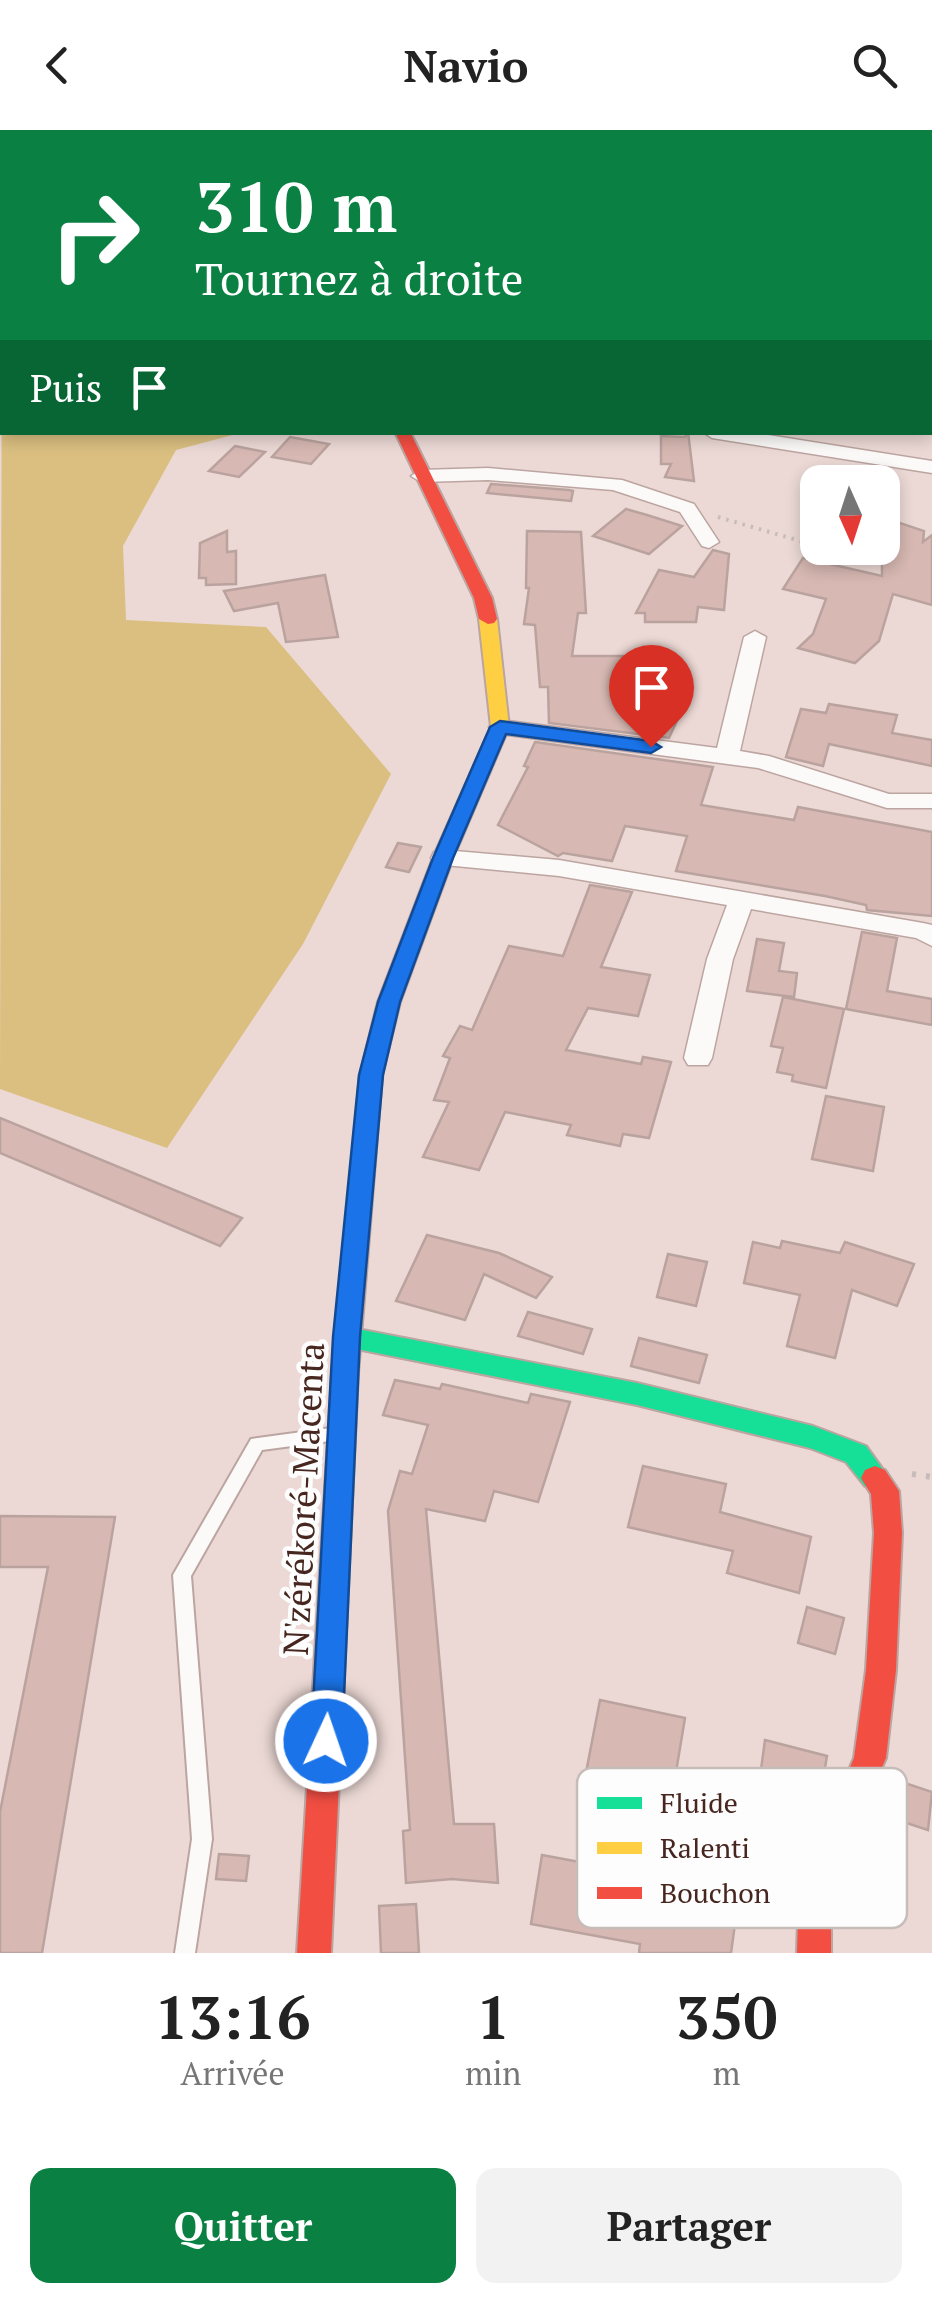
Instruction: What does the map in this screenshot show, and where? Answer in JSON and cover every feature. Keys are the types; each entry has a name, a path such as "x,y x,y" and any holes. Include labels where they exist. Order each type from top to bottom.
{"main road":[{"name":"N'zérékoré-Macenta","path":"314,1953 346,1337 371,1075 389,1002 443,858 500,727 494,648 482,598 404,435"},
{"path":"346,1337 638,1394 813,1437 856,1454 885,1492 888,1533 881,1670 866,1768"},
{"path":"814,1928 814,1953"}],"street":[{"path":"730,435 932,468"},
{"path":"422,476 488,474 615,484 686,508 709,542"},
{"path":"727,756 755,637"},
{"path":"500,727 761,760 887,801 932,801"},
{"path":"443,858 559,868 923,931 932,938"},
{"path":"698,1058 720,959 742,900"}],"lane":[{"path":"186,1953 202,1838 182,1575 257,1444 342,1434"}],"path":[{"path":"686,508 800,541"}],"shaded area":[{"path":"2,435 232,435 176,450 123,546 126,620 266,627 391,774 303,944 167,1148 0,1089"}],"building":[{"path":"688,435 694,481 665,477 671,464 661,464 661,436"},
{"path":"290,437 329,444 311,464 272,457"},
{"path":"235,446 265,452 239,477 209,471"},
{"path":"491,484 573,491 571,501 487,493"},
{"path":"626,509 682,526 649,554 593,536"},
{"path":"900,523 924,531 923,542 932,535 932,605 893,594 879,641 855,663 798,648 813,634 826,599 783,589 800,563 834,565 882,576 882,565 900,565"},
{"path":"227,531 227,552 236,551 236,584 206,585 206,578 199,578 200,543"},
{"path":"527,531 581,532 586,613 578,613 572,656 625,656 631,702 681,712 669,738 549,723 548,687 540,687 535,625 524,624 529,588"},
{"path":"713,550 729,554 724,610 698,607 696,622 645,622 645,613 636,613 659,570 694,577"},
{"path":"325,575 338,637 286,642 278,603 234,611 224,591"},
{"path":"829,704 897,715 892,733 932,740 932,766 829,744 823,766 786,757 801,709 826,713"},
{"path":"535,742 713,767 701,805 794,820 798,807 932,832 932,916 867,910 866,905 825,896 676,871 687,836 625,826 612,861 563,853 558,856 498,825 528,767 524,766"},
{"path":"398,843 421,847 409,872 386,867"},
{"path":"590,885 632,892 601,967 650,975 638,1016 588,1008 566,1050 641,1064 643,1057 671,1062 649,1138 623,1134 620,1146 567,1135 571,1125 505,1112 479,1170 423,1157 449,1102 434,1100 450,1058 443,1056 460,1026 472,1030 509,946 563,956"},
{"path":"862,932 897,938 887,991 932,999 932,1025 846,1009"},
{"path":"757,939 784,943 779,971 797,973 794,997 747,991"},
{"path":"783,997 844,1009 826,1088 792,1081 793,1075 777,1072 783,1048 771,1046"},
{"path":"826,1096 884,1107 873,1171 812,1159"},
{"path":"0,1118 242,1218 220,1246 0,1153"},
{"path":"427,1235 499,1253 552,1277 536,1298 484,1274 465,1320 396,1301"},
{"path":"782,1241 840,1253 845,1242 914,1264 897,1306 852,1290 835,1358 787,1346 800,1295 744,1283 753,1242 780,1248"},
{"path":"668,1254 707,1262 696,1306 657,1297"},
{"path":"528,1312 592,1329 583,1354 518,1336"},
{"path":"639,1338 707,1355 699,1383 631,1366"},
{"path":"395,1380 440,1389 442,1384 528,1403 531,1394 570,1402 538,1502 494,1491 485,1521 426,1509 454,1824 494,1824 498,1883 452,1879 406,1883 403,1831 410,1830 388,1511 400,1471 412,1474 428,1425 383,1415"},
{"path":"643,1466 726,1484 720,1512 811,1537 799,1593 727,1573 733,1551 628,1527"},
{"path":"0,1516 115,1517 42,1953 0,1953 0,1812 48,1567 0,1567"},
{"path":"807,1607 844,1618 835,1654 798,1643"},
{"path":"600,1700 685,1718 677,1768 587,1768"},
{"path":"765,1740 827,1756 825,1768 761,1768"},
{"path":"907,1784 932,1792 928,1830 907,1823"},
{"path":"219,1854 249,1856 246,1881 216,1879"},
{"path":"542,1855 577,1862 577,1928 734,1928 731,1953 639,1953 640,1944 531,1924"},
{"path":"416,1904 419,1953 381,1953 379,1906"}],"traffic: fast":[{"path":"347,1337 637,1394 813,1437 856,1454 875,1478"}],"traffic: slow":[{"path":"345,1373 371,1075 389,1002 443,858 500,727 488,619"}],"traffic: jam":[{"path":"403,435 483,598 488,619"},
{"path":"314,1953 345,1373"},
{"path":"866,1768 881,1670 888,1533 885,1491 875,1478"},
{"path":"814,1928 814,1953"}],"route":[{"path":"326,1741 346,1337 371,1075 389,1002 443,858 500,727 651,747"}]}
